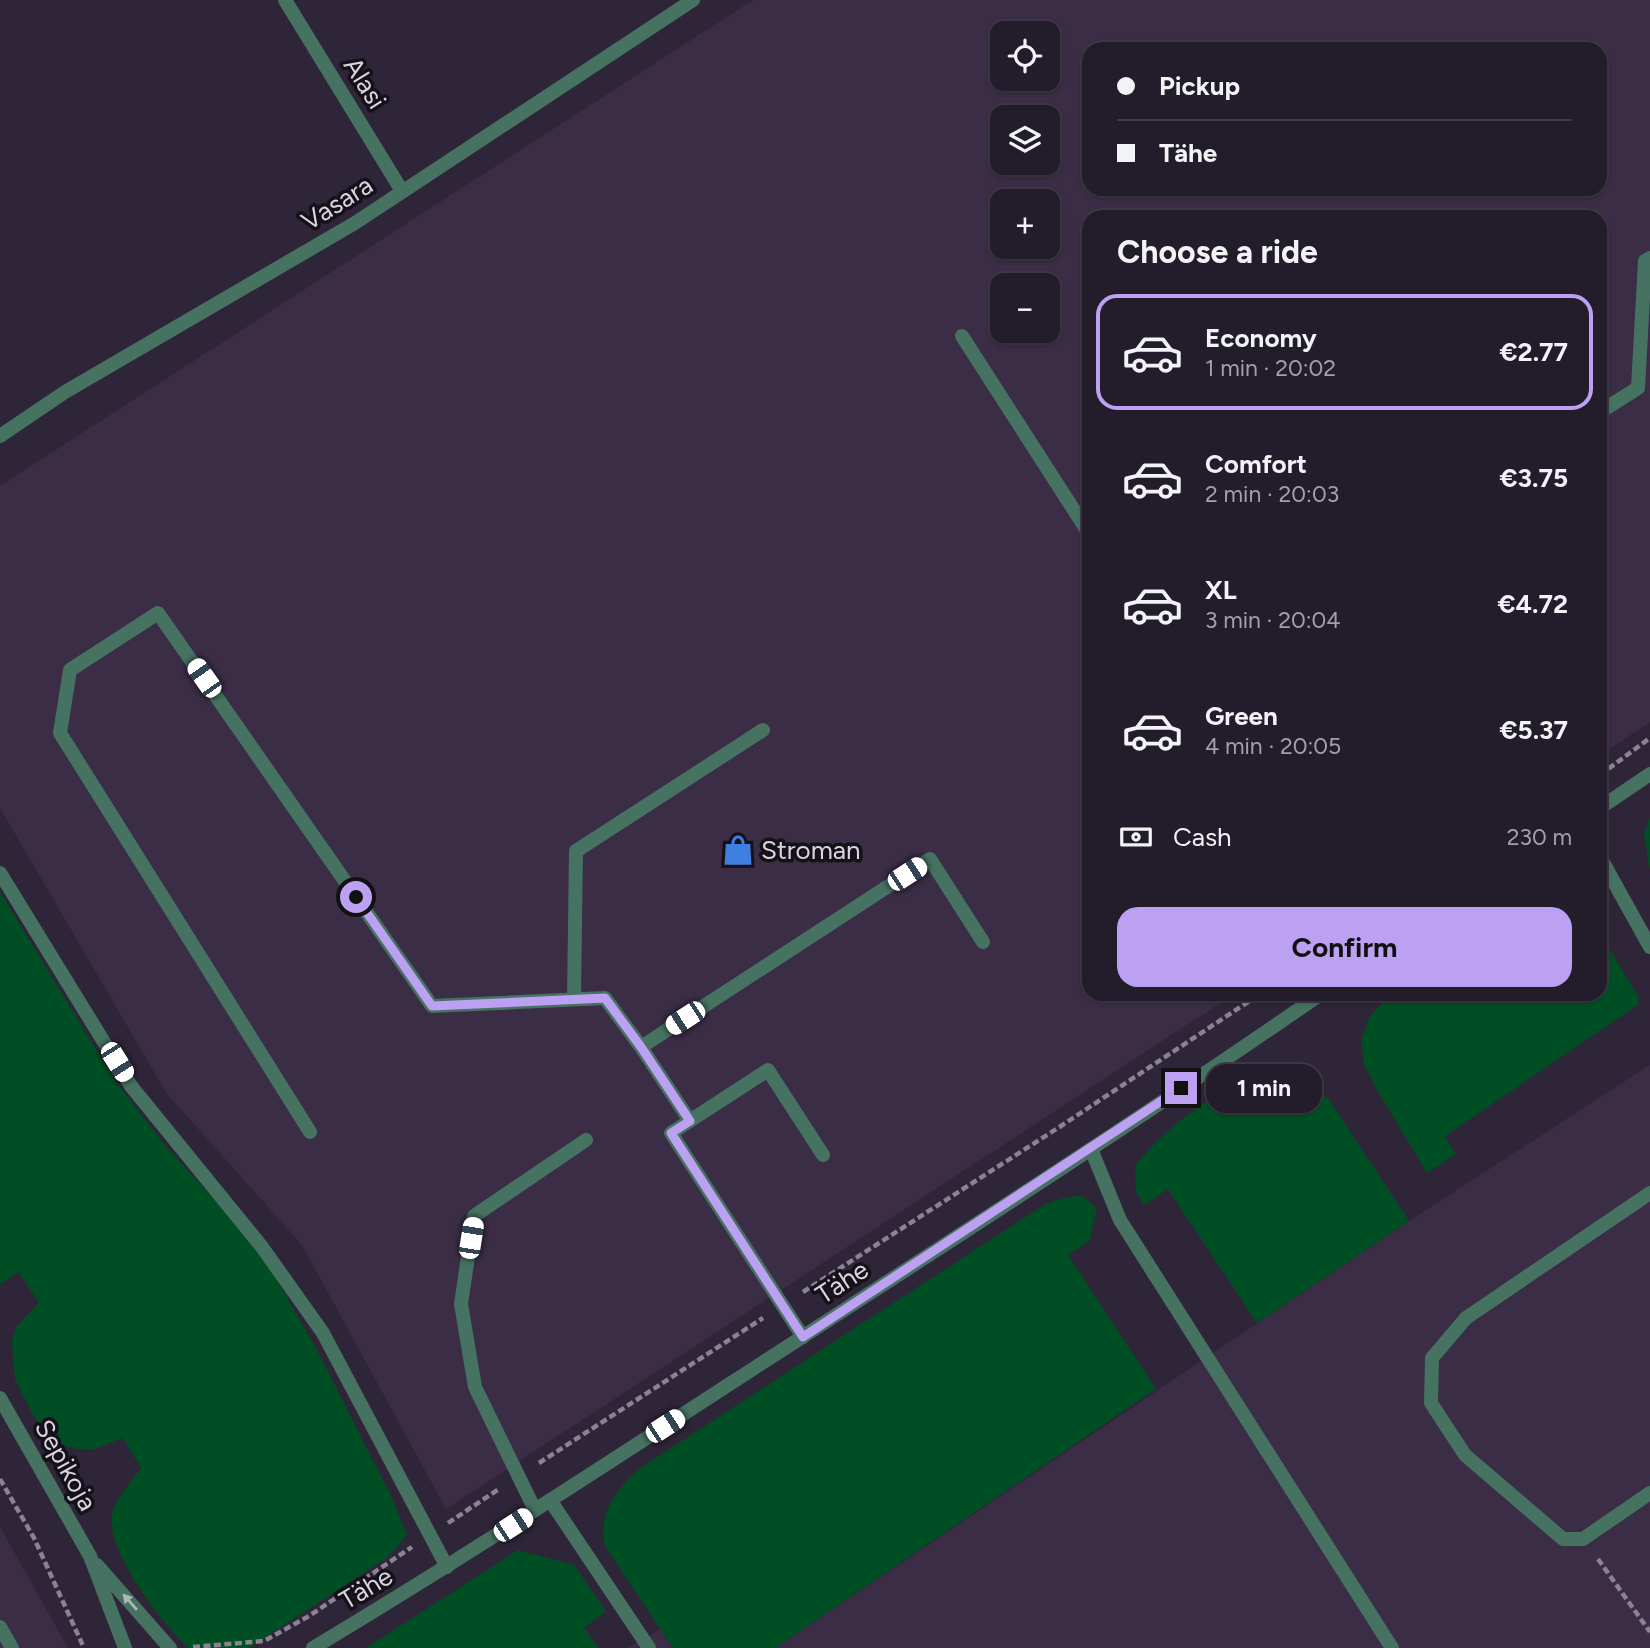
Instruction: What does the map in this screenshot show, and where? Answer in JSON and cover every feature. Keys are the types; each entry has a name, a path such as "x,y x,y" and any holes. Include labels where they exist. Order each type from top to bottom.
{"street":[{"name":"Alasi","path":"285,0 402,191"},
{"name":"Vasara","path":"0,436 65,392 355,223 693,0"},
{"path":"1607,408 1638,388 1645,261 1650,258"},
{"path":"962,336 1082,523"},
{"path":"310,1132 60,733 70,670 158,613 432,1006 605,998 690,1121"},
{"path":"574,999 576,851 763,730"},
{"path":"1607,803 1650,774"},
{"path":"641,1047 930,859 983,942"},
{"path":"1607,870 1650,947"},
{"path":"0,873 131,1086 262,1247 323,1333 447,1567"},
{"name":"Tähe","path":"313,1648 447,1567 803,1337 1091,1149 1311,1001"},
{"path":"803,1337 671,1133 768,1070 823,1155"},
{"path":"535,1510 475,1387 461,1304 474,1216 586,1140"},
{"path":"1091,1149 1120,1220 1392,1648"},
{"path":"1650,1193 1465,1318 1433,1358 1431,1403 1465,1455 1563,1539 1583,1539 1650,1493"},
{"name":"Sepikoja","path":"0,1398 89,1556 125,1648"},
{"path":"550,1500 649,1648"},
{"name":"Sepikoja","path":"89,1556 170,1648"},
{"path":"0,1627 12,1648"}],"path":[{"path":"1607,770 1650,738"},
{"path":"193,1647 264,1641 309,1616 1249,1001"},
{"path":"0,1479 34,1538 84,1648"},
{"path":"1583,1539 1650,1632"}],"shaded area":[{"path":"753,0 1650,0 1650,722 1607,750 1607,210 1082,210 1082,1001 1223,1001 446,1509 302,1245 167,1094 0,808 0,486"},
{"path":"1650,1065 1650,1648 775,1648 1409,1221"},
{"path":"0,1527 30,1580 68,1648 0,1648"},
{"path":"661,1629 673,1648 627,1648"}],"green space":[{"path":"1650,818 1650,872 1644,834"},
{"path":"0,892 116,1082 163,1143 221,1207 273,1273 317,1350 392,1498 407,1535 388,1557 249,1648 189,1648 178,1637 138,1586 117,1547 112,1529 113,1509 141,1468 123,1438 91,1450 71,1448 50,1439 32,1413 15,1379 12,1341 16,1327 39,1303 19,1272 0,1284"},
{"path":"1607,945 1638,996 1639,1004 1445,1136 1456,1154 1427,1173 1364,1064 1361,1040 1370,1016 1385,1001 1607,1001"},
{"path":"1257,1073 1295,1078 1328,1098 1409,1221 1257,1323 1168,1189 1144,1205 1136,1191 1135,1166 1161,1137 1191,1113 1223,1091"},
{"path":"1083,1196 1097,1209 1089,1241 1068,1255 1156,1389 775,1648 673,1648 605,1546 603,1535 606,1513 623,1485 639,1469 1047,1203"},
{"path":"518,1550 574,1565 606,1611 584,1628 598,1648 366,1648"}],"place":[{"name":"Stroman","path":"738,850"}],"route":[{"path":"356,897 432,1006 605,998 690,1121 671,1133 803,1337 1181,1088"}]}
